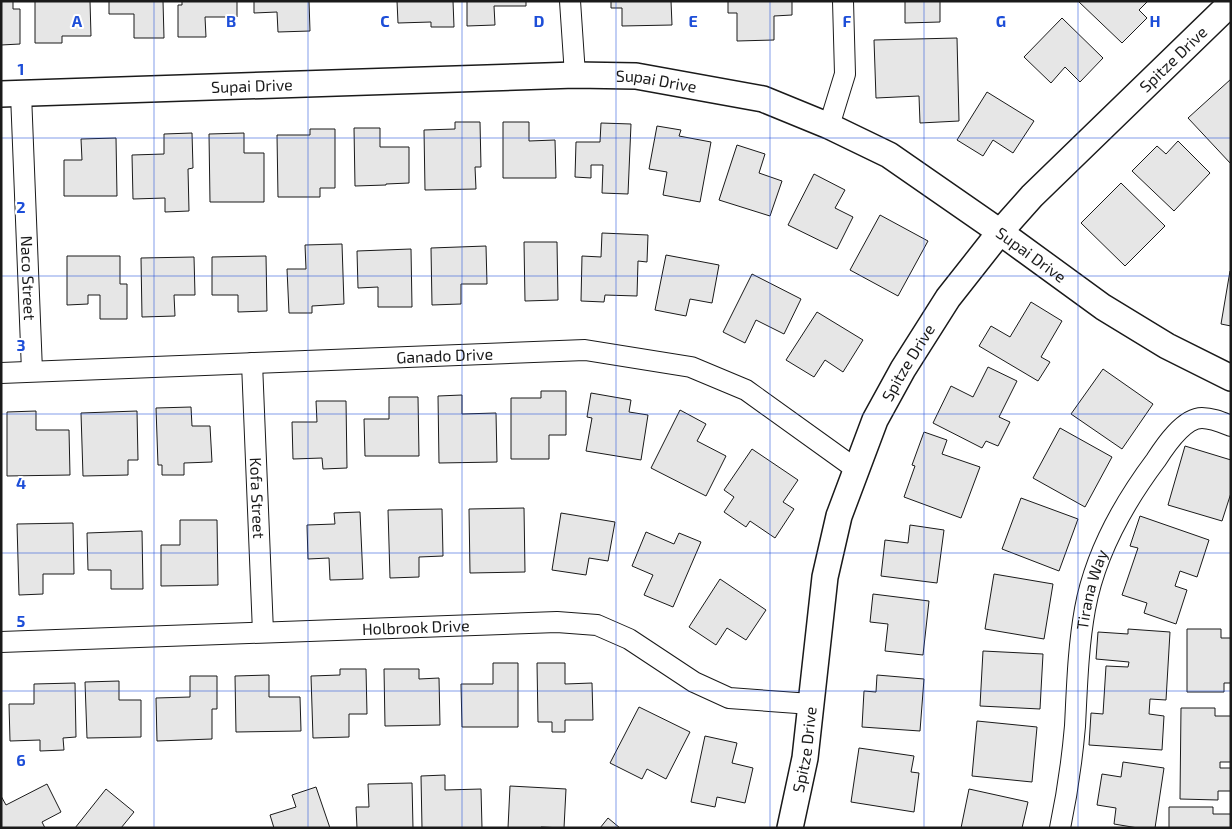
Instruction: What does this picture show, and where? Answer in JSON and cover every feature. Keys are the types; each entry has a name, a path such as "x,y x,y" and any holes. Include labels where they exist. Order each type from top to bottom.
{"street":[{"path":"570,1 574,75"},
{"path":"829,126 845,74 843,1"},
{"name":"Spitze Drive","path":"790,828 805,758 825,577 839,516 875,420 948,298 1000,232 1032,196 1231,3"},
{"name":"Supai Drive","path":"11,94 574,75 636,76 763,99 829,126 889,154 1103,307 1167,346 1231,378"},
{"name":"Naco Street","path":"11,94 32,371"},
{"name":"Ganado Drive","path":"1,372 585,350 691,367 746,390 856,469"},
{"name":"Kofa Street","path":"252,363 263,632"},
{"name":"Tirana Way","path":"1060,828 1071,757 1080,643 1085,609 1093,577 1108,536 1127,501 1150,467 1169,441 1188,422 1200,418 1214,419 1231,426"},
{"name":"Holbrook Drive","path":"1,642 557,622 597,625 628,639 694,682 729,698 811,704"}],"building":[{"path":"1,1 13,1 13,9 20,9 20,44 1,45"},
{"path":"35,1 90,1 91,36 62,36 62,43 35,43"},
{"path":"109,1 163,1 164,38 134,38 134,14 109,14"},
{"path":"182,1 237,1 237,17 205,17 206,37 178,37 178,5 182,5"},
{"path":"254,1 309,1 310,31 278,32 277,12 254,13"},
{"path":"397,1 453,1 454,27 431,27 431,22 398,23"},
{"path":"467,1 526,1 526,6 494,6 495,25 467,26"},
{"path":"611,1 671,1 672,25 622,26 622,8 611,8"},
{"path":"728,1 792,1 792,15 774,16 774,40 737,41 737,13 728,13"},
{"path":"905,1 940,1 940,22 905,23"},
{"path":"1078,1 1148,1 1139,10 1147,18 1122,43"},
{"path":"1062,18 1103,58 1080,82 1065,67 1051,83 1024,57"},
{"path":"957,38 959,121 920,123 919,96 876,98 874,40"},
{"path":"1231,79 1231,164 1188,118"},
{"path":"987,92 1034,121 1013,153 993,140 983,156 957,140"},
{"path":"455,122 480,122 481,167 475,167 476,189 425,190 424,130 455,129"},
{"path":"503,122 529,122 529,141 555,140 556,178 503,178"},
{"path":"601,123 631,124 628,194 602,193 603,165 591,165 591,178 575,177 576,142 600,142"},
{"path":"657,126 681,130 679,136 711,142 700,202 663,195 667,172 649,169"},
{"path":"354,128 380,128 380,147 409,147 409,183 355,186"},
{"path":"310,129 335,129 335,188 320,188 320,197 278,197 277,135 310,135"},
{"path":"192,133 193,168 188,169 189,211 165,212 165,198 133,199 132,155 164,154 164,134"},
{"path":"244,133 244,153 264,153 264,202 210,202 209,134"},
{"path":"116,138 117,196 64,196 64,160 82,160 81,139"},
{"path":"1178,141 1210,173 1174,211 1132,171 1157,146 1166,154"},
{"path":"737,145 765,154 759,173 782,181 770,216 719,200"},
{"path":"814,174 845,190 835,208 853,217 837,249 788,225"},
{"path":"1121,183 1165,226 1125,266 1081,223"},
{"path":"880,215 928,241 898,296 850,270"},
{"path":"602,233 648,235 647,262 638,261 637,296 605,295 604,302 581,301 582,256 601,257"},
{"path":"524,242 557,242 558,300 525,301"},
{"path":"342,244 344,304 312,306 312,313 289,313 287,269 306,269 305,245"},
{"path":"486,246 487,284 461,284 461,304 432,305 431,248"},
{"path":"411,249 412,307 378,307 378,287 358,288 357,251"},
{"path":"666,255 719,265 712,303 690,299 686,316 655,310"},
{"path":"67,256 120,256 120,284 127,284 127,319 100,319 100,295 88,295 88,304 67,305"},
{"path":"266,256 267,311 238,312 238,295 212,295 212,257"},
{"path":"194,257 195,295 174,295 175,316 142,317 141,258"},
{"path":"1231,271 1231,326 1221,324"},
{"path":"752,274 801,299 784,334 756,320 745,343 723,332"},
{"path":"1031,302 1062,321 1041,357 1050,362 1038,381 979,346 991,326 1010,337"},
{"path":"817,312 863,340 843,372 825,360 814,377 786,360"},
{"path":"988,367 1017,381 999,417 1010,422 998,446 986,441 982,448 933,423 951,386 973,397"},
{"path":"1103,369 1153,404 1122,449 1071,414"},
{"path":"541,391 566,391 566,435 549,435 549,459 511,459 511,398 541,398"},
{"path":"591,393 631,400 629,412 648,415 641,460 586,451 592,418 587,417"},
{"path":"462,395 462,414 496,413 497,462 439,463 438,396"},
{"path":"389,397 418,397 419,456 365,456 364,419 389,419"},
{"path":"316,401 346,401 347,468 323,469 322,458 293,459 292,422 317,422"},
{"path":"191,407 192,426 210,426 212,462 184,463 184,475 162,475 162,465 158,465 156,408"},
{"path":"680,410 706,424 697,441 726,456 706,496 651,468"},
{"path":"36,411 36,430 69,430 70,475 7,476 7,412"},
{"path":"137,411 138,460 128,460 128,475 83,476 81,413"},
{"path":"1060,428 1112,457 1085,507 1033,478"},
{"path":"924,432 947,440 942,454 980,467 961,518 904,497 915,466 912,465"},
{"path":"1185,446 1231,460 1231,493 1222,521 1168,505"},
{"path":"752,449 798,480 783,502 794,509 775,538 750,521 746,527 724,512 734,497 724,490"},
{"path":"1021,498 1078,519 1059,571 1002,549"},
{"path":"524,508 525,572 470,573 469,509"},
{"path":"442,509 443,556 419,557 419,577 390,578 388,510"},
{"path":"360,512 363,579 330,580 329,558 308,559 307,525 335,524 334,513"},
{"path":"561,513 615,522 608,561 589,558 586,575 552,570"},
{"path":"1140,516 1209,540 1197,577 1180,571 1175,586 1187,590 1176,624 1144,613 1147,603 1122,595 1138,548 1130,546"},
{"path":"180,520 217,520 218,585 161,586 161,545 180,545"},
{"path":"73,523 74,574 43,574 43,594 19,595 17,524"},
{"path":"910,525 944,530 937,583 881,576 885,540 908,543"},
{"path":"142,531 143,589 111,589 111,570 88,570 87,533"},
{"path":"646,532 674,544 679,533 701,542 673,607 644,595 653,575 632,566"},
{"path":"994,574 1053,584 1044,639 985,629"},
{"path":"720,579 766,610 746,640 727,628 716,645 689,627"},
{"path":"873,594 929,601 923,655 885,651 888,624 870,622"},
{"path":"1128,629 1170,632 1166,700 1150,699 1149,714 1164,716 1162,750 1089,745 1091,713 1103,714 1106,666 1128,667 1129,662 1096,659 1098,632 1128,634"},
{"path":"1187,629 1221,629 1221,638 1231,638 1231,683 1224,683 1224,692 1187,692"},
{"path":"983,651 1043,654 1040,709 980,706"},
{"path":"493,663 518,663 518,727 462,727 461,684 493,684"},
{"path":"537,663 565,663 565,684 592,683 593,720 565,720 565,732 552,732 552,722 538,722"},
{"path":"340,669 366,669 367,714 349,714 349,737 313,738 311,676 340,675"},
{"path":"384,669 419,669 419,679 439,678 440,725 385,726"},
{"path":"269,675 269,697 300,697 301,731 236,732 235,676"},
{"path":"877,675 924,679 920,731 862,727 864,691 876,692"},
{"path":"190,676 217,676 217,709 212,709 212,739 157,741 156,698 190,697"},
{"path":"119,681 119,700 141,700 141,737 87,738 85,682"},
{"path":"75,683 76,737 63,738 64,750 40,751 40,740 10,741 9,704 34,704 34,684"},
{"path":"639,707 690,732 666,779 647,769 642,779 610,763"},
{"path":"1181,708 1215,708 1215,716 1231,716 1231,762 1220,762 1220,768 1231,768 1231,791 1218,791 1218,800 1180,799"},
{"path":"977,721 1037,727 1032,782 972,776"},
{"path":"705,736 737,743 732,763 753,768 745,803 717,797 715,807 691,802"},
{"path":"859,748 914,756 911,772 919,773 914,812 851,802"},
{"path":"1123,762 1164,768 1155,828 1138,828 1114,824 1116,808 1097,805 1102,774 1121,777"},
{"path":"445,775 445,790 481,789 482,828 422,828 421,776"},
{"path":"412,783 413,828 357,828 356,807 369,807 368,784"},
{"path":"47,784 61,812 42,822 45,828 1,828 1,796 6,805"},
{"path":"510,786 566,789 564,828 508,828"},
{"path":"316,787 330,828 274,828 270,815 296,807 292,795"},
{"path":"106,789 134,812 121,828 75,828"},
{"path":"969,789 1028,802 1022,828 961,828"},
{"path":"1169,807 1213,807 1213,814 1231,814 1231,828 1169,828"},
{"path":"608,818 620,828 600,828"}]}
